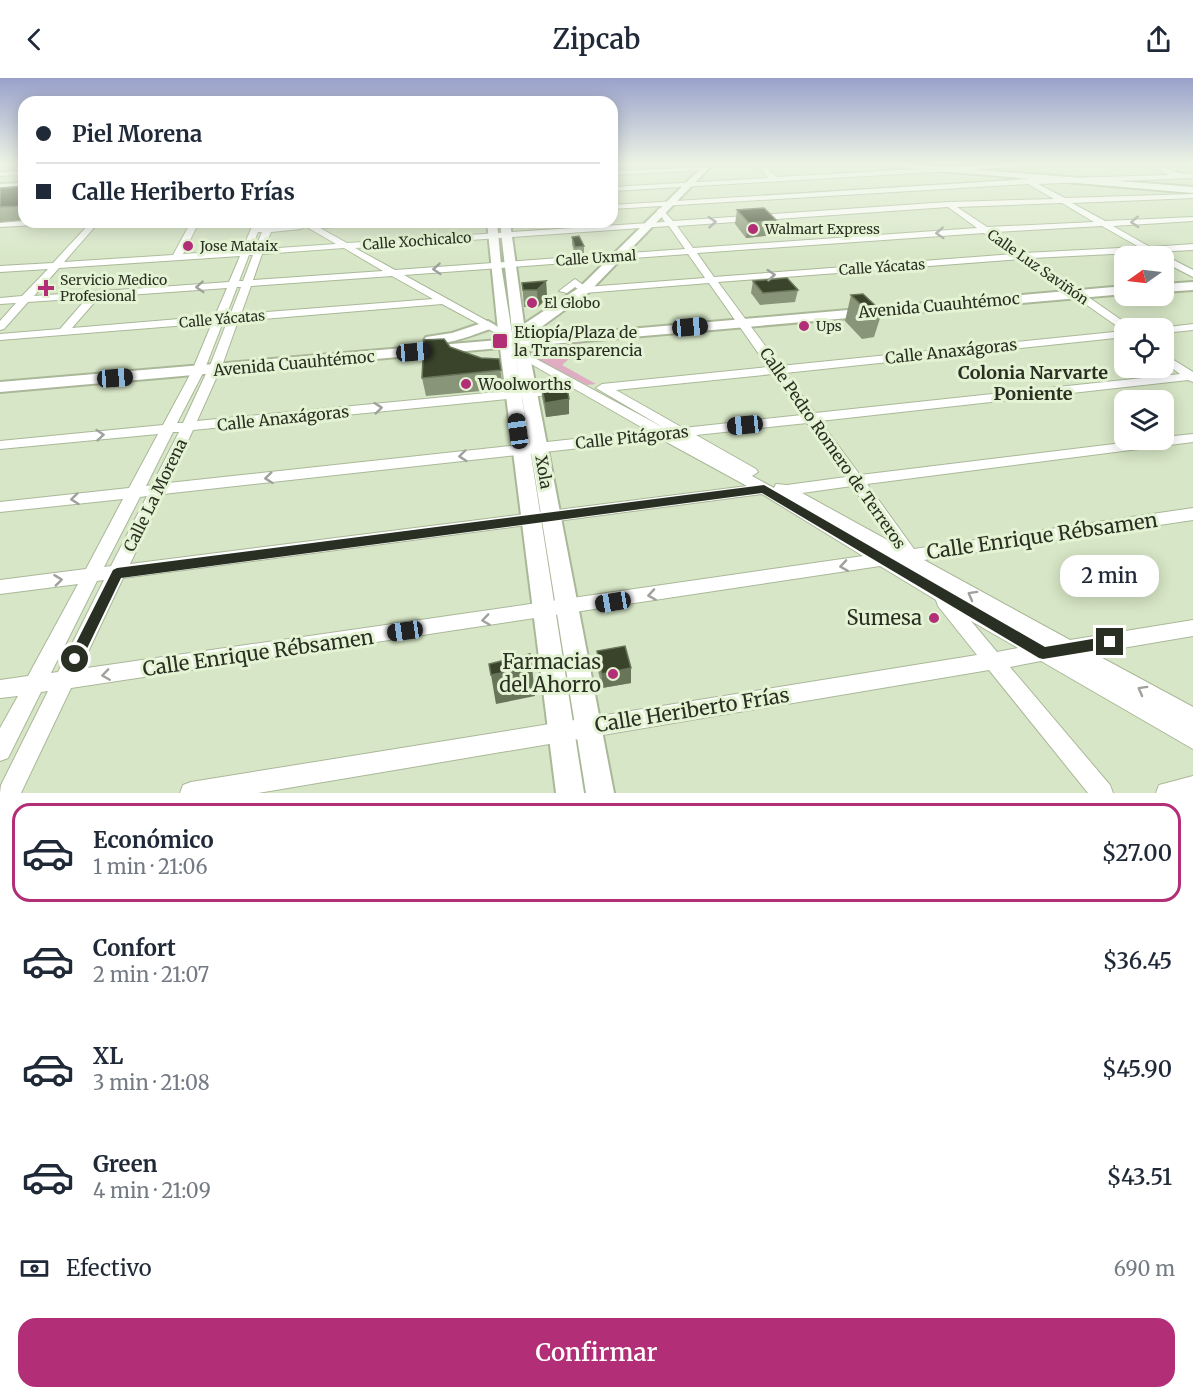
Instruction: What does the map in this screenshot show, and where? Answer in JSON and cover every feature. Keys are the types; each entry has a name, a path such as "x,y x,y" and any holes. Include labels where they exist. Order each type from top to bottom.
{"main road":[{"path":"515,342 615,257 670,197"},
{"path":"580,286 601,258 633,227 662,206"},
{"name":"Xola","path":"493,228 495,265 530,392 600,793"},
{"name":"Xola","path":"506,228 511,264 515,342 513,394 570,793"},
{"path":"1174,281 1193,280"},
{"name":"Avenida Cuauhtémoc","path":"0,378 515,342 1114,285"},
{"path":"1174,287 1193,286"},
{"name":"Avenida Cuauhtémoc","path":"1071,290 1114,290"},
{"name":"Avenida Cuauhtémoc","path":"0,387 443,339 488,325"}],"street":[{"path":"618,207 788,197"},
{"name":"Calle Luz Saviñón","path":"939,197 1114,320"},
{"path":"1056,197 1143,246"},
{"name":"Calle Xochicalco","path":"618,228 950,205 1157,197"},
{"name":"Calle Pedro Romero de Terreros","path":"662,206 672,224 909,558 1102,793"},
{"name":"Calle Uxmal","path":"0,301 985,230 1193,219"},
{"path":"0,225 18,224"},
{"path":"0,327 90,228"},
{"path":"176,258 192,228"},
{"name":"Calle La Morena","path":"9,793 188,427 208,365 218,320 256,228"},
{"name":"Calle La Morena","path":"0,750 168,429 234,318 267,228"},
{"path":"309,228 447,312"},
{"name":"Calle Xochicalco","path":"0,269 617,228"},
{"path":"340,247 393,272 488,325 582,389 764,489 937,592 1193,739"},
{"name":"Calle Yácatas","path":"1174,248 1193,247"},
{"name":"Calle Yácatas","path":"580,286 713,280 1114,251"},
{"path":"1174,263 1193,274"},
{"path":"564,291 580,286"},
{"path":"63,332 95,295"},
{"name":"Calle Yácatas","path":"0,337 444,300"},
{"path":"1174,329 1193,327"},
{"name":"Calle Anaxágoras","path":"0,445 530,392 603,388 1114,335"},
{"path":"1174,364 1192,377"},
{"name":"Calle Pitágoras","path":"0,507 1192,377"},
{"path":"603,388 1193,718"},
{"path":"784,490 1193,438"},
{"path":"0,588 764,489"},
{"name":"Calle Enrique Rébsamen","path":"909,558 1193,514"},
{"name":"Calle Enrique Rébsamen","path":"0,689 568,608 883,560 1193,523"},
{"name":"Calle Heriberto Frías","path":"191,793 1193,628"},
{"path":"1167,793 1193,787"}],"shaded area":[{"path":"581,343 578,351 562,365 596,384 587,385 530,355 529,347"}],"building":[{"path":"0,197 18,197 18,206 0,207"},
{"path":"764,208 776,220 749,223 737,210"},
{"path":"579,236 584,246 575,247 572,237"},
{"path":"787,278 798,290 763,293 753,281"},
{"path":"546,281 537,290 523,290 522,283"},
{"path":"863,294 882,312 870,313 851,295"},
{"path":"444,339 450,347 481,358 499,359 501,370 422,378 424,340"},
{"path":"566,381 569,399 545,403 541,383"},
{"path":"625,646 631,668 602,674 597,651"},
{"path":"530,654 532,667 491,675 489,664"}],"place":[{"name":"Walmart Express","path":"753,229"},
{"name":"Jose Mataix","path":"188,246"},
{"name":"Servicio Medico Profesional","path":"46,288"},
{"name":"El Globo","path":"532,303"},
{"name":"Ups","path":"804,326"},
{"name":"Etiopía/Plaza de la Transparencia","path":"500,341"},
{"name":"Woolworths","path":"466,384"},
{"name":"Sumesa","path":"934,618"},
{"name":"Farmacias del Ahorro","path":"613,674"}],"district":[{"name":"Colonia Narvarte Poniente","path":"1033,383"}],"route":[{"path":"75,659 117,573 764,489 1043,653 1110,642"}]}
